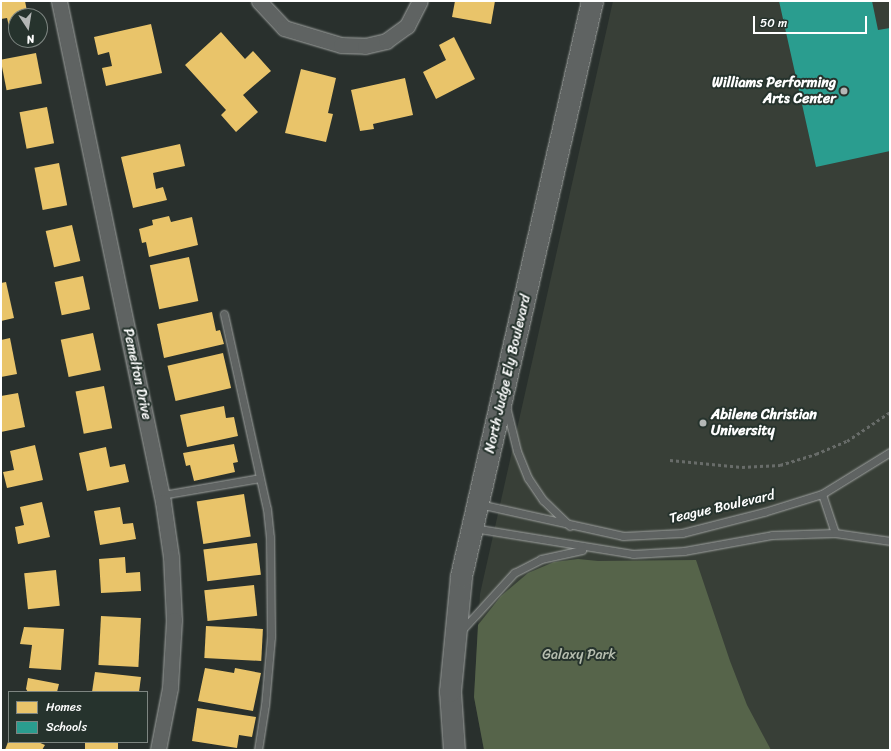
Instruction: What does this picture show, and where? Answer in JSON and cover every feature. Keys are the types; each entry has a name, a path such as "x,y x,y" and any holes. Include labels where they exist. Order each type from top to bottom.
{"main road":[{"name":"North Judge Ely Boulevard","path":"454,750 450,691 462,576 471,528 478,504 592,1"}],"street":[{"name":"Pemelton Drive","path":"59,1 162,495 171,557 174,620 170,688 158,750"},
{"path":"259,1 284,28 334,43 365,46 386,41 407,26 420,1"}],"lane":[{"path":"224,314 267,509 272,576 271,644 258,750"},
{"path":"503,394 517,451 528,478 543,500 571,526"},
{"name":"Teague Boulevard","path":"478,504 571,526 623,536 682,533 764,512 822,494 890,452"},
{"path":"162,495 260,478"},
{"path":"822,494 835,533"},
{"path":"471,528 591,549 633,554 684,551 772,535 835,533 890,542"},
{"path":"455,639 493,593 514,573 541,559 563,552 591,549"}],"path":[{"path":"670,460 742,467 780,465 816,454 847,441 890,412"}],"shaded area":[{"name":"Abilene Christian University","path":"613,1 890,1 890,750 484,750 474,697 480,594"}],"green space":[{"name":"Galaxy Park","path":"578,559 598,561 696,560 730,661 747,705 771,750 484,750 474,697 478,625 501,596 528,573 554,562"}],"building: Homes":[{"path":"1,1 25,1 26,8 8,8 8,22 7,18 1,19"},
{"path":"455,1 495,1 491,24 452,17"},
{"path":"151,24 162,73 106,86 102,68 112,66 109,52 98,55 94,37"},
{"path":"221,32 245,59 253,51 271,71 243,95 258,112 236,132 221,115 226,110 185,65"},
{"path":"454,37 475,79 436,99 423,72 446,60 439,45"},
{"path":"36,53 42,83 7,90 1,60"},
{"path":"301,69 336,78 328,113 333,114 326,142 285,133"},
{"path":"405,78 413,115 373,124 374,129 360,131 351,90"},
{"path":"47,107 54,143 27,149 20,112"},
{"path":"180,144 185,166 153,173 156,189 163,187 167,200 133,208 121,157"},
{"path":"59,163 67,205 43,210 34,168"},
{"path":"169,216 171,222 192,217 198,245 149,257 146,242 142,243 139,229 153,225 152,220"},
{"path":"72,225 80,261 54,267 46,231"},
{"path":"189,257 198,301 159,309 150,265"},
{"path":"83,276 90,309 62,315 55,282"},
{"path":"6,282 14,318 1,321 1,283"},
{"path":"212,312 216,331 220,330 224,344 164,358 157,324"},
{"path":"93,333 101,370 69,377 61,340"},
{"path":"10,338 17,374 1,377 1,340"},
{"path":"223,353 231,388 176,401 167,366"},
{"path":"104,386 112,428 84,434 76,392"},
{"path":"18,393 25,427 1,432 1,396"},
{"path":"224,406 226,418 234,417 238,436 187,447 180,415"},
{"path":"234,444 238,462 233,463 235,472 194,481 190,465 186,466 183,453"},
{"path":"35,445 43,480 7,488 3,472 14,470 10,451"},
{"path":"106,447 110,467 125,464 129,482 87,491 79,453"},
{"path":"244,494 251,536 203,544 197,502"},
{"path":"42,502 50,537 18,544 15,527 24,525 20,507"},
{"path":"120,507 123,524 133,523 136,539 100,545 94,511"},
{"path":"257,543 261,575 207,581 203,550"},
{"path":"125,557 126,573 140,572 141,591 101,593 99,559"},
{"path":"56,570 60,606 28,609 24,573"},
{"path":"254,585 257,616 208,621 204,590"},
{"path":"101,616 141,618 138,667 98,665"},
{"path":"206,626 263,629 261,661 204,658"},
{"path":"24,627 64,629 61,670 29,668 32,645 20,644"},
{"path":"205,668 234,673 235,668 261,673 253,711 198,701"},
{"path":"95,672 141,677 139,691 92,691"},
{"path":"28,678 59,684 57,691 27,691 26,689"},
{"path":"197,708 256,717 252,737 239,735 237,748 192,741"},
{"path":"8,742 40,743 45,745 42,750 5,750"},
{"path":"85,743 118,743 118,750 85,750"}],"building: Schools":[{"name":"Williams Performing Arts Center","path":"779,1 872,1 878,30 890,28 890,151 816,167"}],"place":[{"name":"Williams Performing Arts Center","path":"844,91"},
{"name":"Abilene Christian University","path":"703,423"}]}
